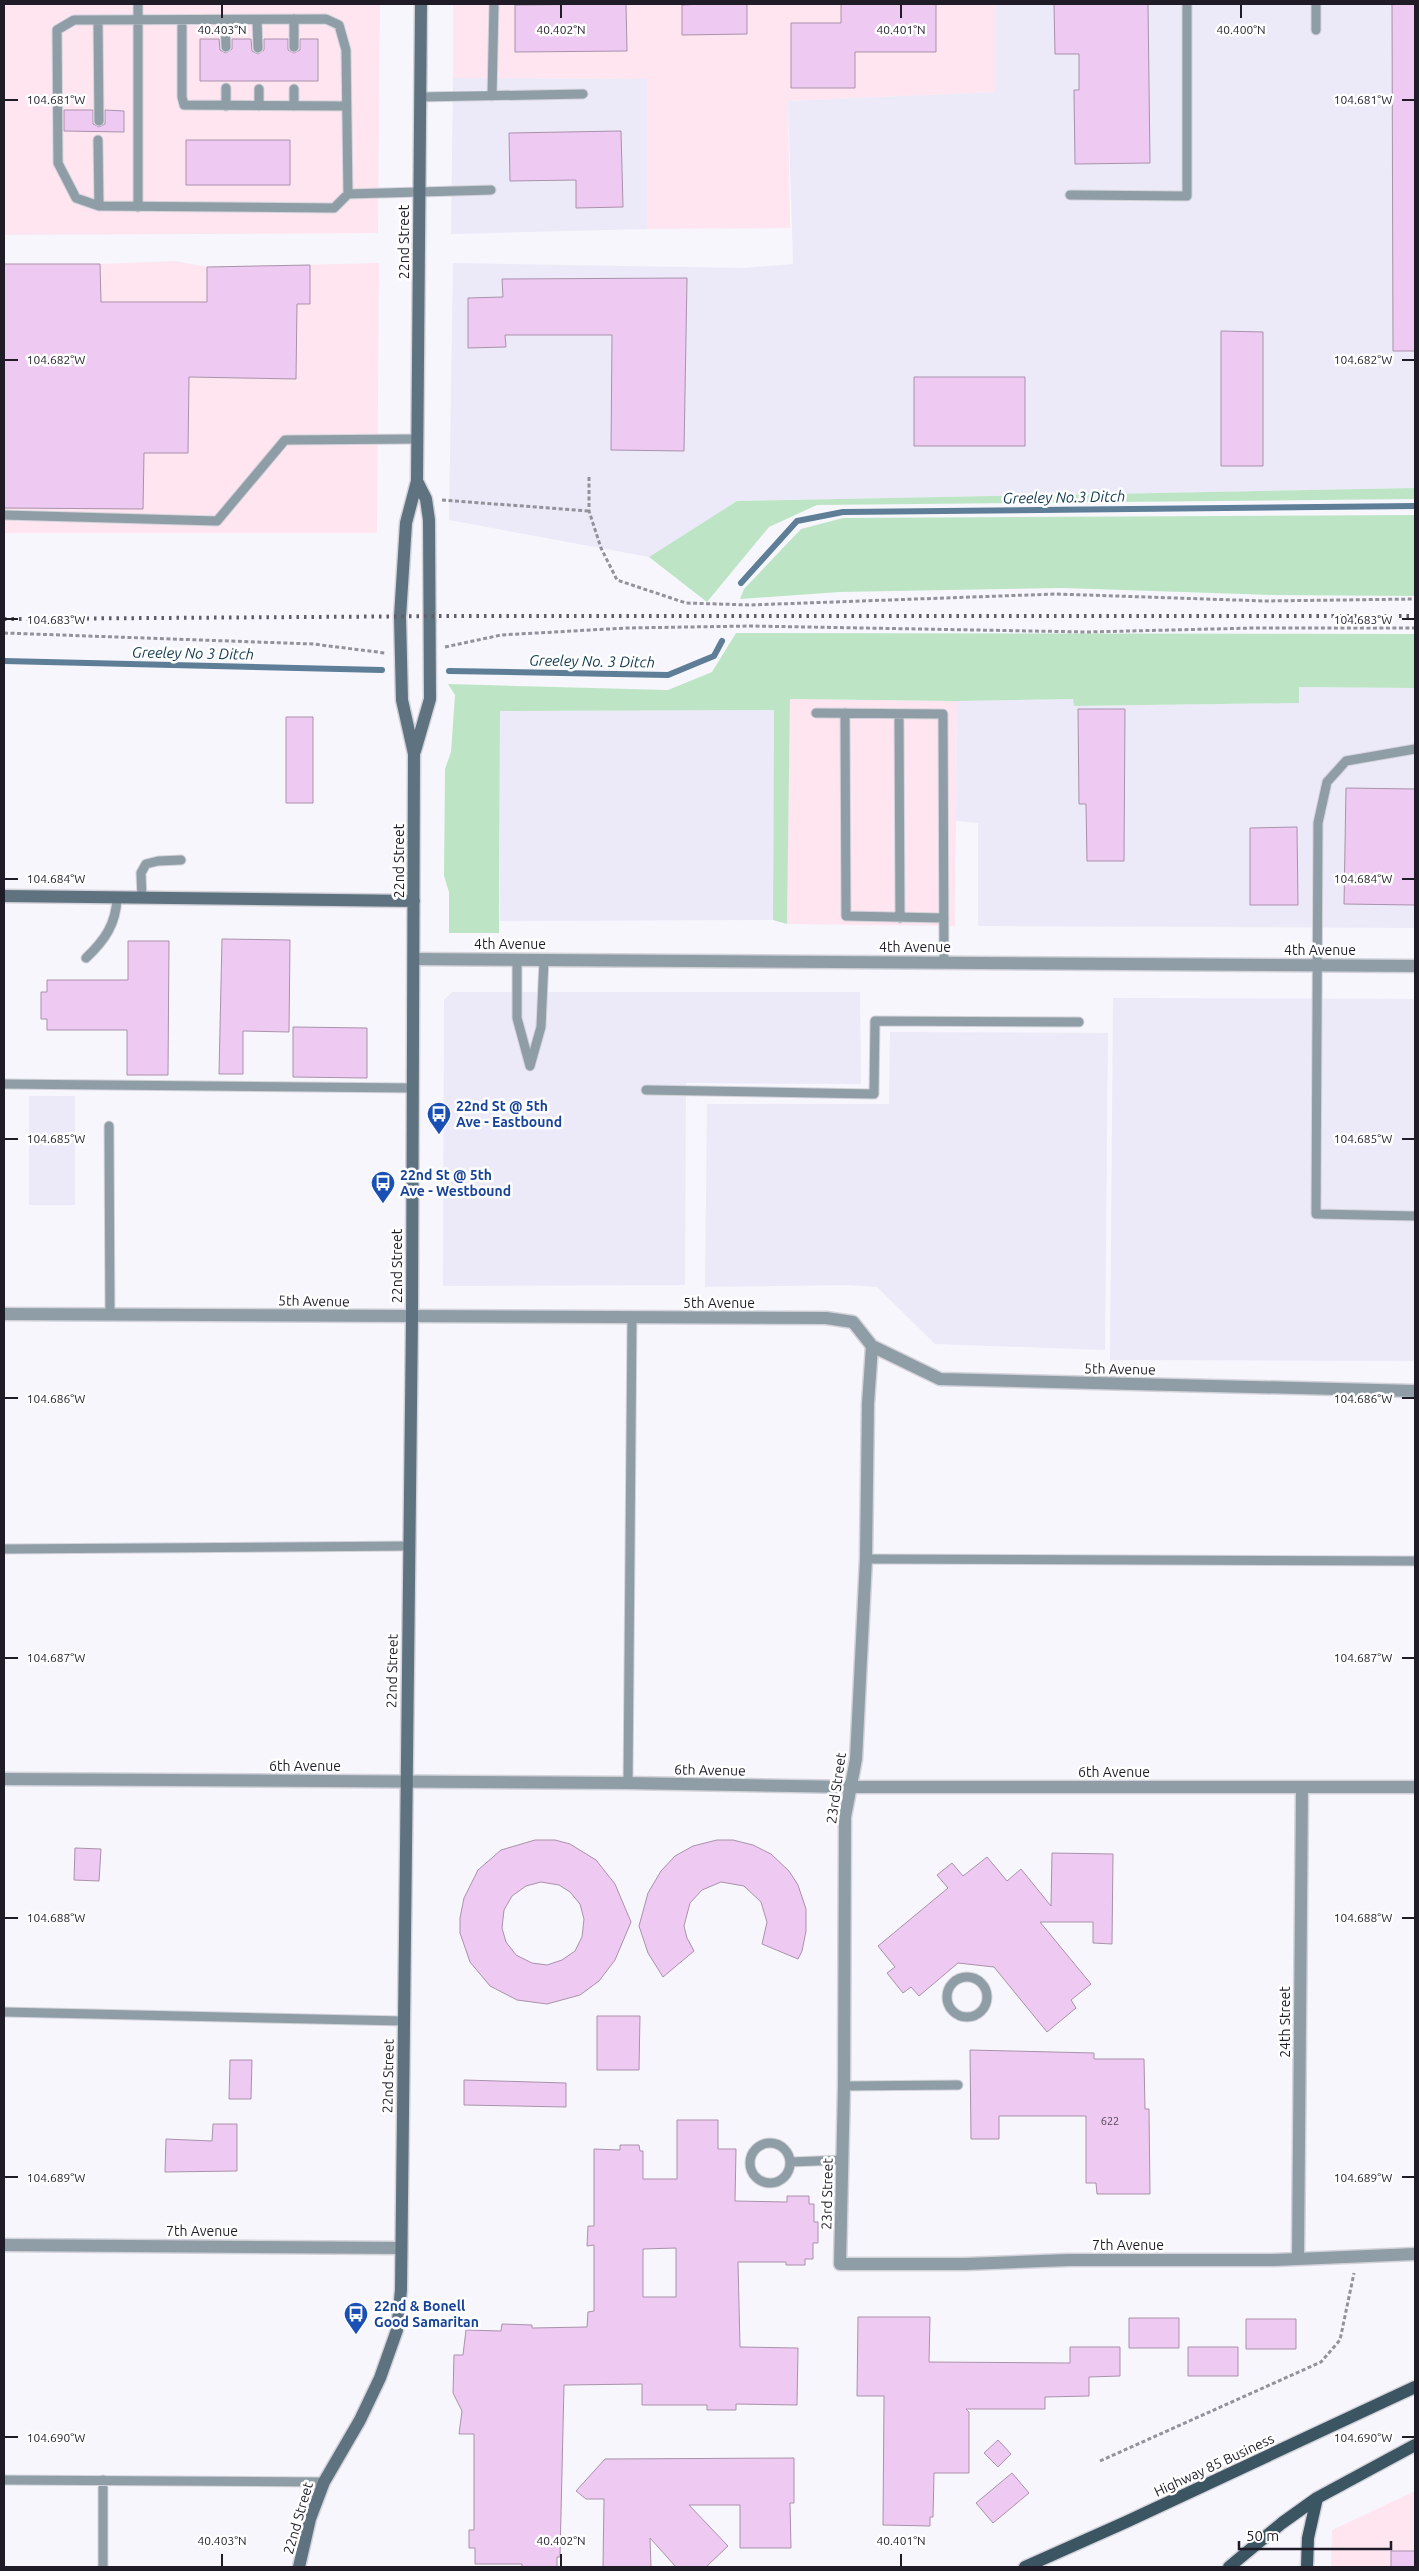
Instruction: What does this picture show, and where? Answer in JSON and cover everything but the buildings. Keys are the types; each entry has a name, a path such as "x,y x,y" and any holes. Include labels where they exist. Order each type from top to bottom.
{"main road":[{"name":"Highway 85 Business","path":"1025,2567 1415,2387"},
{"path":"1228,2567 1282,2523 1317,2498 1415,2445"},
{"path":"1307,2567 1308,2538 1317,2498"}],"street":[{"name":"22nd Street","path":"300,2567 310,2519 324,2482 360,2420 380,2378 397,2330 401,2248 412,1317 414,754 402,700 400,617 406,523 417,481 421,4"},
{"name":"22nd Street","path":"414,754 430,699 430,576 426,499 417,481"},
{"path":"4,896 414,901"},
{"name":"4th Avenue","path":"414,959 1415,966"},
{"name":"5th Avenue","path":"4,1314 826,1318 853,1322 872,1346 940,1379 1415,1391"},
{"name":"23rd Street","path":"840,2264 844,2086 845,1817 856,1759 866,1559 868,1404 872,1346"},
{"name":"6th Avenue","path":"4,1779 628,1783 850,1787 1415,1787"},
{"name":"24th Street","path":"1298,2258 1302,1787"},
{"name":"7th Avenue","path":"4,2245 401,2248"},
{"name":"7th Avenue","path":"840,2264 1298,2258 1415,2254"}],"lane":[{"path":"138,4 138,207"},
{"path":"492,96 494,4"},
{"path":"1070,195 1187,196 1186,4"},
{"path":"1316,4 1316,30"},
{"path":"294,19 294,47"},
{"path":"348,194 346,50 338,25 326,19 74,20 57,30 58,164 76,198 99,206 334,208 348,194 491,190"},
{"path":"182,20 182,98 184,104 346,106"},
{"path":"225,20 226,47"},
{"path":"257,20 258,48"},
{"path":"98,21 99,121"},
{"path":"226,88 226,106"},
{"path":"259,89 259,106"},
{"path":"294,89 294,106"},
{"path":"420,97 584,94"},
{"path":"98,140 99,206"},
{"path":"4,515 217,520 285,440 417,439"},
{"path":"816,713 943,714 944,963"},
{"path":"845,713 846,916 944,918"},
{"path":"899,714 900,918"},
{"path":"1415,748 1346,761 1327,782 1318,823 1315,965 1316,1214 1415,1216"},
{"path":"142,898 141,873 146,864 158,861 181,860"},
{"path":"86,958 110,931 116,913 117,898"},
{"path":"517,960 517,1018 530,1066 541,1027 544,960"},
{"path":"646,1090 874,1094 875,1021 1080,1022"},
{"path":"4,1084 413,1088"},
{"path":"109,1126 110,1314"},
{"path":"628,1783 632,1317"},
{"path":"4,1549 409,1546"},
{"path":"866,1559 1415,1561"},
{"path":"966,1976 981,1981 987,1996 982,2010 967,2017 952,2012 946,1997 951,1982 966,1976"},
{"path":"4,2012 403,2021"},
{"path":"844,2086 958,2085"},
{"path":"767,2144 780,2146 790,2162 786,2175 776,2183 769,2184 757,2179 750,2167 752,2155 761,2146 767,2144"},
{"path":"790,2162 843,2160"},
{"path":"4,2480 324,2482"},
{"path":"103,2567 104,2480"}],"path":[{"path":"589,478 589,511 601,548 617,580 686,603 750,605 1056,594 1265,600 1415,599"},
{"path":"426,499 589,511"},
{"path":"430,648 451,647 501,635 636,628 751,626 1087,632 1254,628 1415,628"},
{"path":"4,633 313,644 401,654"},
{"path":"1100,2461 1321,2362 1340,2340 1358,2255"}],"shaded area":[{"path":"4,4 380,4 378,233 4,235"},
{"path":"453,4 995,4 995,92 788,101 790,228 647,229 647,79 453,78"},
{"path":"995,4 1415,4 1415,488 737,501 649,557 449,520 453,263 744,268 793,264 788,101 995,92"},
{"path":"453,78 647,79 647,229 451,234"},
{"path":"175,261 207,267 379,263 377,533 4,533 4,264 100,264"},
{"path":"1298,687 1415,688 1415,928 978,926 978,823 956,821 957,701 1074,699 1074,706 1298,703"},
{"path":"790,699 957,701 955,926 787,924"},
{"path":"774,710 773,920 500,921 500,711"},
{"path":"452,992 860,992 861,1084 686,1083 685,1285 443,1286 444,1000"},
{"path":"1113,998 1415,999 1415,1361 1110,1360"},
{"path":"890,1032 1108,1033 1105,1350 935,1344 877,1287 849,1285 705,1287 707,1104 889,1104"},
{"path":"29,1096 75,1096 75,1205 29,1205"},
{"path":"1415,2491 1415,2567 1331,2567 1332,2530"}],"green space":[{"path":"1415,488 1415,499 817,505 769,527 707,602 649,557 737,501"},
{"path":"1415,515 1415,596 1273,595 1062,588 840,592 740,599 744,589 801,529 843,518"},
{"path":"736,633 1415,634 1415,688 1299,687 1299,703 1074,706 1073,699 957,701 790,699 787,924 773,920 774,710 500,711 499,933 449,933 449,892 444,876 445,769 451,752 455,695 448,684 668,690 712,672"}],"waterway":[{"name":"Greeley No.3 Ditch","path":"741,583 797,521 843,512 1415,506"},
{"name":"Greeley No. 3 Ditch","path":"449,671 668,675 714,656 722,641"},
{"name":"Greeley No 3 Ditch","path":"4,661 382,670"}],"railway":[{"path":"4,619 454,616 1415,616"}],"place":[{"name":"22nd St @ 5th Ave - Eastbound","path":"439,1135"},
{"name":"22nd St @ 5th Ave - Westbound","path":"383,1204"},
{"name":"22nd & Bonell Good Samaritan","path":"356,2335"}]}
